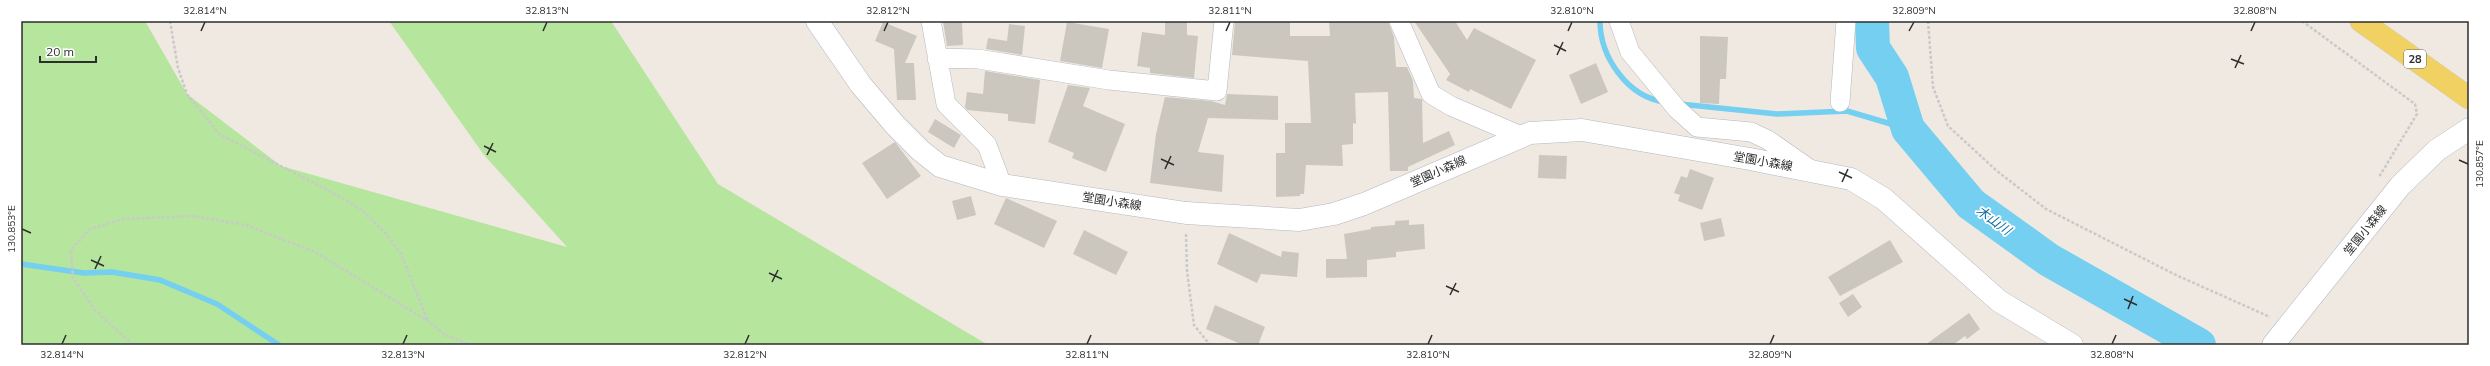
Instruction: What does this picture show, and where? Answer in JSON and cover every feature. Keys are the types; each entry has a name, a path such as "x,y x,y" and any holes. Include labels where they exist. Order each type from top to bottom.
{"main road":[{"name":"堂園小森線","path":"817,21 862,85 895,124 920,150 940,166 1002,185 1186,213 1299,220 1334,214 1364,204 1530,133 1582,130 1811,170 1851,180 1884,199 1999,301 2072,345"},
{"name":"28","path":"2361,21 2469,98"},
{"name":"堂園小森線","path":"2273,345 2400,186 2437,150 2469,129"}],"street":[{"path":"931,21 946,104 987,145 1002,185"},
{"path":"937,58 978,59 1109,80 1217,91 1224,21"},
{"path":"1399,21 1431,94 1451,106 1521,136"},
{"path":"1619,21 1630,52 1677,109 1697,127 1751,132 1768,140 1811,170"},
{"path":"1840,102 1846,21"}],"path":[{"path":"170,21 178,68 187,94 219,134 338,195 362,210 388,236 401,254 428,321"},
{"path":"1928,21 1933,87 1948,126 1997,171 2046,209 2176,275 2288,325"},
{"path":"2302,21 2415,104 2418,114 2378,178"},
{"path":"1186,213 1187,271 1194,326 1210,345"},
{"path":"133,345 95,310 73,278 71,250 90,229 123,219 192,216 246,225 315,252 428,321 445,335 471,345"}],"green space":[{"path":"21,21 145,21 187,94 281,166 567,247 484,155 389,21 611,21 718,184 988,345 21,345"}],"building":[{"path":"943,21 962,21 963,45 947,46"},
{"path":"1165,21 1187,21 1187,35 1198,36 1194,78 1150,73 1150,68 1137,66 1142,32 1165,35"},
{"path":"1235,21 1290,22 1290,36 1330,36 1329,21 1388,21 1394,37 1396,67 1407,67 1413,81 1414,98 1422,99 1423,143 1449,131 1455,145 1408,167 1408,171 1390,171 1388,92 1355,93 1356,124 1353,123 1353,144 1342,145 1343,166 1306,165 1304,194 1300,194 1300,196 1276,197 1276,153 1285,153 1285,123 1311,123 1308,61 1232,55"},
{"path":"1414,21 1455,21 1467,40 1474,28 1536,60 1511,109 1470,89 1469,92 1446,80 1450,74"},
{"path":"883,22 917,36 905,63 914,63 916,100 897,100 894,49 875,41"},
{"path":"1067,22 1109,29 1102,68 1060,61"},
{"path":"1009,24 1025,26 1022,55 986,49 988,38 1007,41"},
{"path":"1700,36 1728,37 1726,79 1720,79 1719,104 1700,103"},
{"path":"1596,63 1608,92 1581,104 1569,75"},
{"path":"985,71 1040,80 1035,124 1008,121 1008,114 967,110 965,107 967,92 983,94"},
{"path":"1068,85 1090,88 1083,106 1125,124 1106,172 1072,158 1074,153 1048,142"},
{"path":"1227,94 1278,96 1278,120 1208,118 1198,152 1224,155 1222,192 1150,183 1156,134 1165,97 1211,101 1225,105"},
{"path":"935,119 961,135 954,148 928,132"},
{"path":"895,142 921,176 887,199 862,163"},
{"path":"1539,155 1567,156 1566,179 1538,178"},
{"path":"1690,169 1714,178 1702,210 1678,201 1680,195 1674,193 1681,176 1687,178"},
{"path":"971,196 976,215 957,220 952,201"},
{"path":"1006,198 1057,221 1044,248 994,224"},
{"path":"1721,218 1725,236 1704,241 1700,223"},
{"path":"1409,220 1409,225 1424,224 1425,249 1396,252 1396,257 1367,260 1367,277 1326,278 1326,259 1347,259 1344,234 1371,229 1371,227 1395,225 1395,221"},
{"path":"1084,230 1128,252 1116,275 1073,254"},
{"path":"1229,233 1281,257 1282,251 1299,253 1297,277 1261,274 1257,283 1217,264"},
{"path":"1890,240 1903,262 1840,296 1828,277"},
{"path":"1853,294 1862,307 1848,317 1839,303"},
{"path":"1215,305 1265,327 1258,345 1243,345 1206,329"},
{"path":"1969,313 1980,329 1967,339 1965,336 1953,345 1925,345"}],"waterway":[{"path":"1600,21 1601,35 1605,48 1619,74 1628,84 1640,93 1652,99 1666,102"},
{"name":"木山川","path":"1872,21 1873,48 1892,77 1908,129 1971,204 2049,260 2199,345"},
{"path":"1680,104 1777,114 1847,111 1908,129"},
{"path":"21,264 84,273 112,272 160,280 217,304 279,345"}]}
